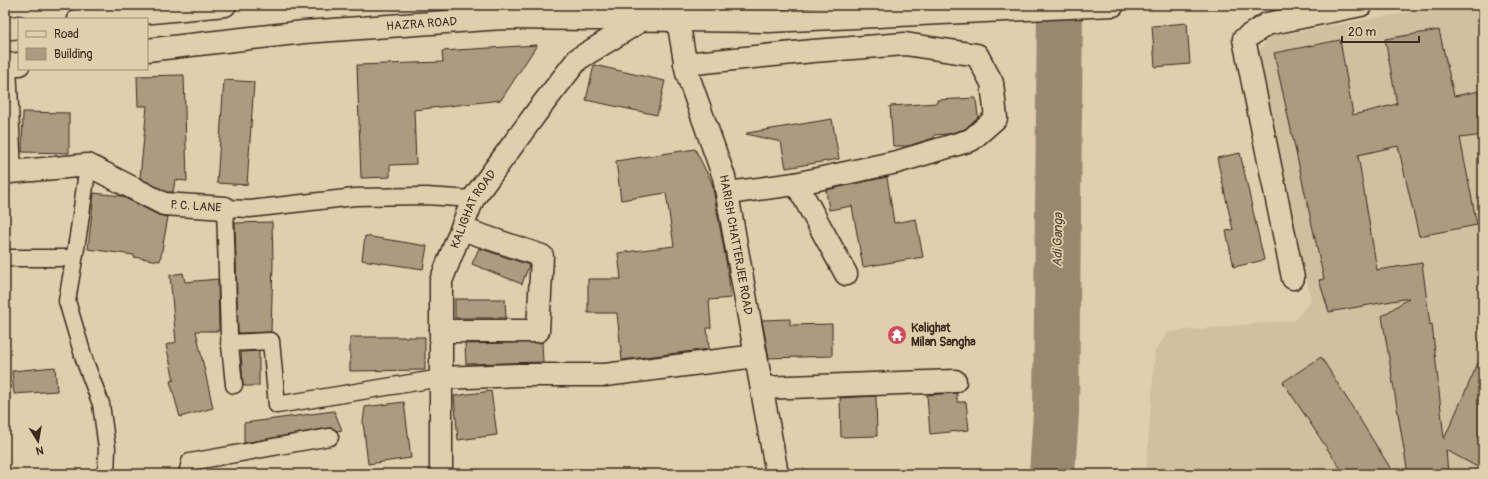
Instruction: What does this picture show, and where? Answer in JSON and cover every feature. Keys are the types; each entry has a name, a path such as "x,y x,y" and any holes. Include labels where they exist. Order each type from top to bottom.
{"street":[{"path":"89,18 225,5"},
{"name":"HAZRA ROAD","path":"148,50 304,32 502,18 641,13 678,20 769,21 1112,5"},
{"path":"1293,278 1244,39 1267,24 1361,5"},
{"name":"KALIGHAT ROAD","path":"441,474 441,281 473,199 578,59 641,13"},
{"name":"HARISH CHATTERJEE ROAD","path":"678,20 687,73 724,177 728,193 777,474"},
{"path":"5,29 18,27"},
{"path":"685,64 905,44 977,55 992,83 996,118 971,140 897,162 794,184 728,193"},
{"path":"18,64 5,65 10,172 88,165"},
{"name":"P. C. LANE","path":"88,165 164,204 225,208"},
{"path":"794,184 801,192 846,274"},
{"path":"441,331 538,331 542,256 462,229"},
{"path":"441,378 518,375 605,375 756,356"},
{"path":"762,388 955,381"}],"lane":[{"path":"88,165 67,301 85,362 101,404 106,448 106,474"},
{"name":"P. C. LANE","path":"225,208 250,209 355,198 426,196 473,199"},
{"path":"225,208 230,343 234,385"},
{"path":"5,258 74,258"},
{"path":"230,343 271,341 277,405 441,378"},
{"path":"187,474 190,462 330,437"}],"shaded area":[{"path":"1451,5 1483,5 1483,474 1146,474 1155,351 1168,332 1295,320 1311,300 1257,56 1268,37"}],"building":[{"path":"1187,23 1190,64 1155,67 1152,26"},
{"path":"1439,30 1454,96 1480,91 1483,108 1483,135 1460,138 1477,225 1419,236 1398,146 1358,155 1377,270 1422,263 1430,325 1432,324 1444,439 1483,352 1483,470 1446,450 1448,474 1408,474 1382,316 1409,298 1329,312 1319,280 1324,279 1274,53 1340,40 1353,115 1397,104 1385,39"},
{"path":"537,45 501,100 414,110 416,164 390,165 390,177 361,178 357,65 443,62 442,51"},
{"path":"594,65 665,81 657,115 586,100"},
{"path":"184,75 187,181 175,180 173,192 167,192 140,178 147,106 138,106 137,76"},
{"path":"224,80 254,82 247,185 217,183"},
{"path":"976,98 978,117 965,129 948,134 934,135 934,138 908,146 893,146 890,106 937,103 937,100"},
{"path":"23,112 69,113 69,153 22,152"},
{"path":"832,119 839,159 786,168 781,142 746,134 747,133"},
{"path":"695,149 712,183 728,272 731,298 709,300 711,328 707,328 709,349 622,360 617,313 588,313 588,279 621,279 618,253 674,246 666,193 621,200 616,161"},
{"path":"1240,153 1264,260 1234,267 1226,231 1233,230 1217,158"},
{"path":"887,177 894,223 916,219 923,257 863,267 852,206 829,210 826,190"},
{"path":"94,193 121,196 158,215 168,217 160,261 134,257 134,255 88,249"},
{"path":"272,222 273,262 271,332 240,333 238,332 235,223"},
{"path":"365,236 427,246 423,269 362,260"},
{"path":"479,248 529,265 522,284 472,264"},
{"path":"183,273 185,282 218,279 219,331 196,331 213,408 180,417 170,381 174,380 166,345 176,342 170,275"},
{"path":"455,299 505,299 506,318 455,318"},
{"path":"790,319 790,325 832,324 832,356 769,358 762,320"},
{"path":"350,337 425,337 425,370 350,371"},
{"path":"542,342 543,362 466,364 465,344"},
{"path":"259,351 259,386 243,386 241,352"},
{"path":"1321,357 1394,474 1344,474 1283,382"},
{"path":"55,367 57,391 14,394 12,371"},
{"path":"491,391 497,435 458,440 454,396"},
{"path":"957,393 957,402 966,402 969,430 930,434 927,395"},
{"path":"876,396 877,436 841,437 840,398"},
{"path":"404,402 411,458 368,464 363,422 365,407"},
{"path":"334,411 342,430 337,431 333,428 328,428 244,443 244,423"}],"waterway":[{"name":"Adi Ganga","path":"1052,474 1056,413 1060,5"}],"place":[{"name":"Kalighat Milan Sangha","path":"897,335"}]}
